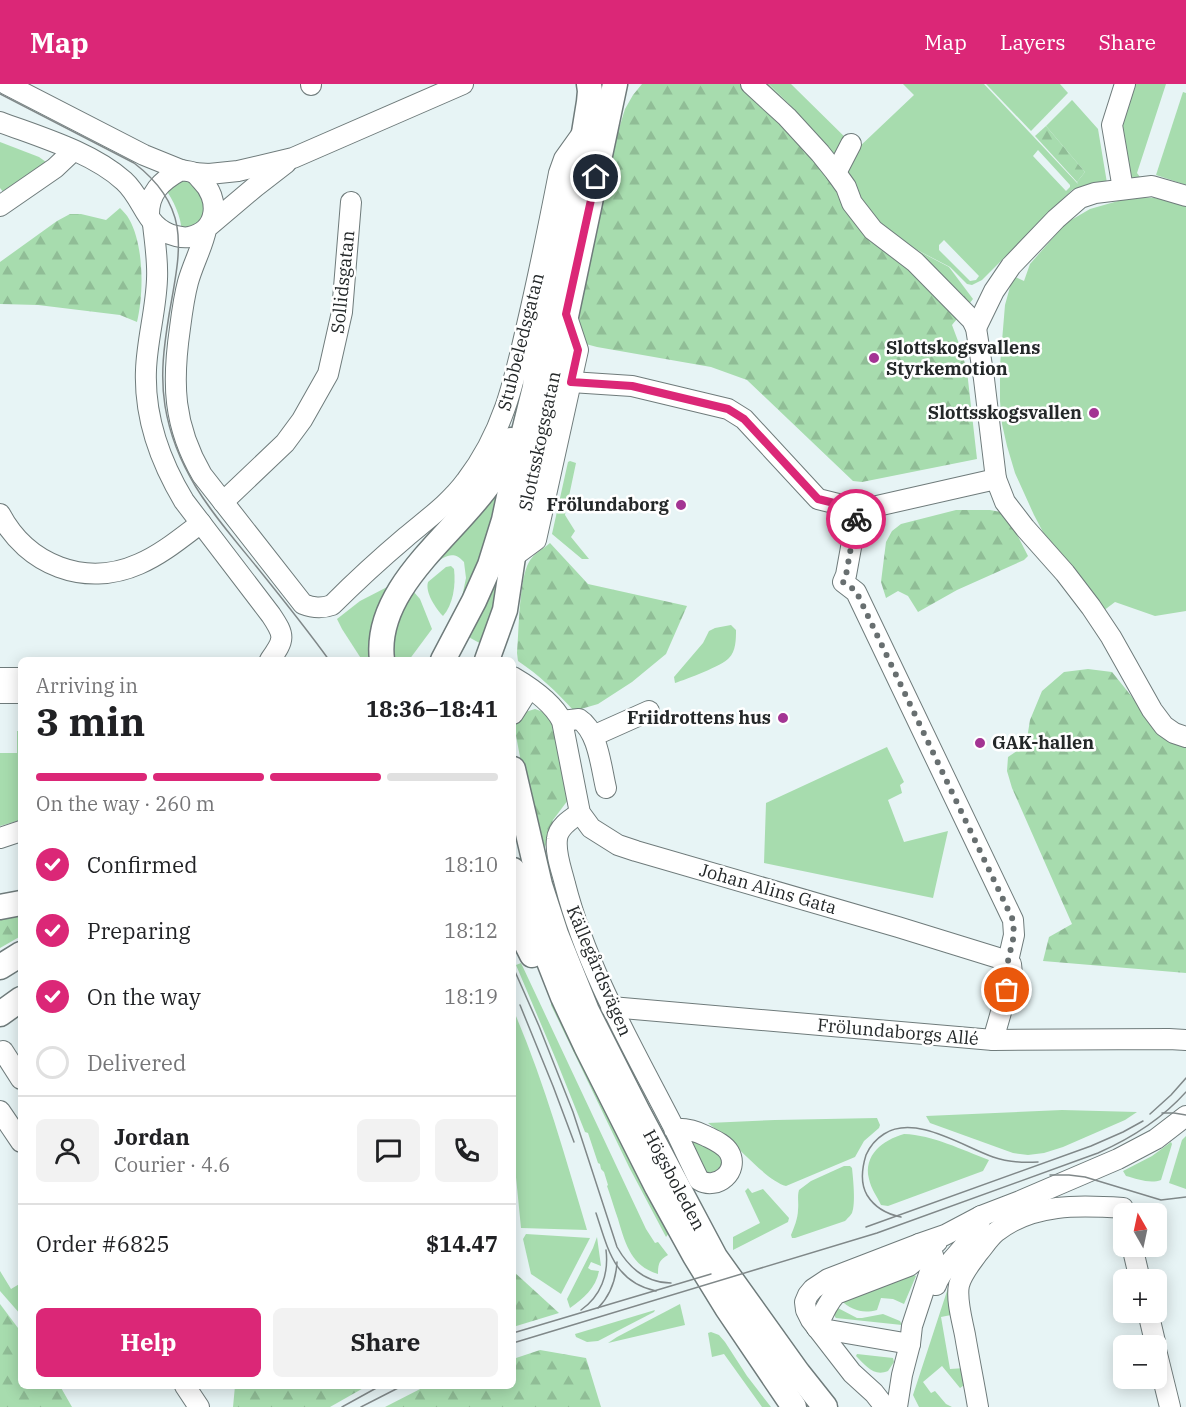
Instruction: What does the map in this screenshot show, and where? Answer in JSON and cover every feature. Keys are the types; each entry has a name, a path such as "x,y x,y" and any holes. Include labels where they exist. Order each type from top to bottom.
{"main road":[{"name":"Slottsskogsgatan","path":"444,657 474,601 504,520 535,387 536,368 585,129 589,84"},
{"name":"Slottsskogsgatan","path":"488,657 505,610 513,557 530,487 615,84"},
{"name":"Slottsskogsgatan","path":"382,657 382,637 390,607 406,580 490,482 512,439 528,385 536,368"},
{"name":"Slottsskogsgatan","path":"502,621 502,657"},
{"name":"Högsboleden","path":"516,782 540,885 556,934"},
{"name":"Högsboleden","path":"516,818 544,909 588,1011 629,1094 715,1257 825,1407"},
{"name":"Högsboleden","path":"516,878 563,997 657,1187 727,1308 794,1407"},
{"path":"0,907 18,904"},
{"name":"Högsboleden","path":"516,923 579,1048 610,1093"},
{"path":"0,967 18,956"},
{"path":"0,1014 18,1001"}],"street":[{"path":"6,84 144,155 188,172 205,184 211,193 213,218 189,280 182,307 175,362 175,389 179,416 189,448 202,475 223,502"},
{"path":"272,657 282,639 282,630 184,501 172,481 150,421 146,376 157,281 157,256 148,206 155,192 168,178 188,172 209,174 238,171 293,158 463,84"},
{"path":"751,84 787,117 820,153 846,188 852,203 873,230 915,262 972,320 976,328 984,379 996,479 1005,502 1091,607 1111,637 1152,710 1164,726 1174,734 1186,737"},
{"path":"1123,189 1112,125 1125,84"},
{"path":"0,122 53,141 96,163 124,181 159,229 179,237 195,235 208,227 293,158"},
{"name":"Stubbeledsgatan","path":"223,502 303,604 316,608 332,605 398,533 447,502 467,480 483,457 506,407 534,297 559,173 564,159 585,129"},
{"path":"836,173 851,144"},
{"path":"0,206 55,168 73,151"},
{"path":"976,328 994,291 1011,266 1056,219 1080,198 1095,193 1152,186 1186,196"},
{"name":"Sollidsgatan","path":"223,502 285,442 302,420 328,374 342,312 351,202"},
{"path":"513,557 536,540 578,350 566,314"},
{"path":"571,382 632,386 728,409 744,419 818,499 850,507 855,511 856,520 843,582 856,591 1013,920 1014,935 1008,961 1011,964 1012,974 993,1040"},
{"path":"855,511 996,479"},
{"path":"0,514 14,535 38,557 68,570 86,573 119,570 138,564 165,550 201,523"},
{"path":"0,678 18,678"},
{"path":"516,680 533,689 516,710"},
{"path":"0,693 18,693"},
{"path":"526,695 553,708 559,714 580,813"},
{"path":"593,736 649,711"},
{"path":"562,721 579,719 585,723 593,736 606,788"},
{"name":"Johan Alins Gata","path":"580,813 591,828 618,845 1008,961"},
{"name":"Källegårdsvägen","path":"580,813 566,823 559,831 557,839 558,854 570,902 612,1007 674,1129"},
{"path":"0,838 18,832"},
{"name":"Frölundaborgs Allé","path":"612,1007 993,1040 1186,1040"},
{"path":"3,1051 18,1074"},
{"path":"0,1111 18,1138"},
{"path":"897,1407 910,1344 922,1329 929,1258 945,1235 981,1216 1118,1160 1156,1139 1186,1116"},
{"path":"978,1407 960,1313 959,1285 964,1273 994,1234 1018,1219 1037,1211 1053,1208 1091,1206 1113,1209"},
{"path":"817,1328 823,1313 836,1294 929,1258 978,1229 981,1216"},
{"path":"817,1328 910,1344"},
{"path":"817,1328 852,1373 874,1393 885,1407"},
{"path":"864,1383 894,1381 902,1375"},
{"path":"187,1389 199,1407"},
{"path":"1166,1389 1170,1407"}],"green space":[{"path":"642,84 769,84 789,104 847,177 879,227 892,237 949,267 973,299 952,325 967,371 977,459 862,482 853,481 747,380 711,367 582,343 579,323 580,304 614,145 625,109"},
{"name":"Slottsskogsvallen","path":"769,84 791,84 857,149 914,95 903,84 984,84 1078,184 1077,182 1085,172 1046,126 1072,100 1098,129 1107,183 1127,180 1119,124 1130,84 1166,84 1137,173 1140,177 1152,182 1121,188 1123,200 1155,198 1186,205 1186,611 1155,616 1115,602 1103,611 1053,551 1015,473 1002,424 1000,365 1005,305 1013,276 1024,281 1030,264 1066,223 1090,209 1118,201 1116,188 1080,192 1072,190 982,280 972,285 967,284 950,267 892,237 879,227 847,177 789,104","holes":["1038,150 1070,185 1066,191 1033,156","944,240 979,276 976,280 970,281 939,250 939,245"]},
{"path":"986,84 1060,84 1068,93 1031,131"},
{"path":"1183,92 1186,93 1186,185 1156,175"},
{"path":"1046,126 1085,172 1077,182 1035,136"},
{"path":"0,142 46,162 4,193 0,188"},
{"path":"177,180 189,181 205,193 206,219 182,233 176,209 164,187"},
{"path":"120,208 134,230 140,255 142,284 137,322 120,315 38,305 0,304 0,262 70,214 81,214 106,220"},
{"path":"570,461 576,463 565,515 575,531 571,537 589,559 582,559 552,534"},
{"path":"506,475 480,558 461,602 466,578 464,562 453,555 446,556 435,563"},
{"path":"956,510 990,510 1006,513 1028,556 1024,560 957,590 918,612 908,596 898,591 886,598 881,582 886,542 892,531 901,524"},
{"path":"504,536 492,614 485,646 463,634"},
{"path":"550,543 588,584 687,606 666,654 632,682 598,704 574,711 548,684 518,661 523,580 533,556"},
{"path":"451,566 454,569 455,582 451,601 443,616 431,600 427,586 428,582 446,567"},
{"path":"395,583 373,657 360,657 337,619 360,601"},
{"path":"413,591 420,599 432,629 411,657 390,657 393,628"},
{"path":"731,625 736,630 736,637 729,658 712,668 675,683 674,677 703,643 709,631"},
{"path":"1088,669 1112,672 1165,738 1186,746 1186,973 1043,961 1049,937 1072,924 1012,788 1007,771 1008,757 1026,745 1030,720 1042,691 1064,672"},
{"path":"535,709 549,714 555,731 568,800 553,820 545,848 516,736 516,722 522,713"},
{"path":"18,731 18,821 0,826 0,753 17,753"},
{"path":"887,747 904,782 900,785 902,793 888,800 904,842 948,831 933,898 764,863 766,803"},
{"path":"18,908 18,938 0,948 0,911"},
{"path":"521,963 646,1229 655,1243 658,1242 668,1255 660,1263 658,1274 641,1265 630,1253 604,1172 598,1163 588,1133 585,1132 516,965"},
{"path":"551,1002 669,1233 666,1237 629,1167"},
{"path":"516,1016 544,1091 587,1230 521,1228 516,1177"},
{"path":"1062,1110 1137,1112 1125,1120 1063,1147 1028,1155 1013,1153 930,1123 926,1116"},
{"path":"877,1118 879,1128 864,1141 855,1157 786,1186 763,1172 708,1123 775,1120"},
{"path":"681,1133 718,1145 723,1165 714,1172 703,1171"},
{"path":"904,1134 937,1140 989,1160 983,1171 888,1206 881,1205 870,1183 869,1163 876,1150 882,1145"},
{"path":"1186,1136 1186,1189 1169,1183 1182,1140"},
{"path":"1171,1142 1161,1180 1139,1180 1126,1176 1123,1171 1152,1156"},
{"path":"844,1166 852,1168 854,1197 851,1214 845,1221 792,1238 798,1213 799,1190 811,1181"},
{"path":"748,1188 752,1193 763,1189 789,1218 788,1222 733,1250 733,1237 760,1223 745,1191"},
{"path":"526,1234 590,1238 561,1294 531,1274 523,1239"},
{"path":"597,1237 601,1266 591,1262 588,1268 599,1271 595,1283 580,1301 570,1308 567,1299"},
{"path":"0,1271 11,1289 18,1285 18,1312 0,1291"},
{"path":"909,1272 916,1276 904,1304 893,1299 881,1298 877,1310 867,1312 853,1309 840,1300"},
{"path":"516,1274 559,1313 516,1326"},
{"path":"948,1288 952,1289 956,1314 941,1317 950,1369 965,1368 967,1383 960,1388 942,1366 923,1382 931,1393 935,1391 946,1404 952,1407 919,1407 913,1395"},
{"path":"0,1304 18,1328 18,1389 62,1389 72,1407 0,1407"},
{"path":"680,1304 685,1325 608,1343 617,1337"},
{"path":"836,1307 857,1318 883,1314 900,1321 902,1325 836,1318 834,1311"},
{"path":"655,1310 598,1341 587,1342 576,1337 575,1334"},
{"path":"708,1333 719,1335 725,1342 771,1407 762,1407 724,1354 712,1357"},
{"path":"540,1350 586,1358 601,1407 385,1407 420,1389 516,1389 516,1358"},
{"path":"857,1354 893,1358 894,1362 888,1371 878,1373 867,1367 856,1356"},
{"path":"235,1389 362,1389 330,1407 233,1407"}],"tram line":[{"path":"0,94 134,163 153,180 166,197 174,214 178,232 176,271 164,349 163,372 165,406 170,430 188,473 212,511 327,657"},
{"path":"516,974 573,1112 617,1247 639,1273 654,1280 671,1283"},
{"path":"520,1005 574,1142"},
{"path":"1150,1114 1186,1078"},
{"path":"516,1342 877,1233 1098,1153 1145,1127 1186,1092"},
{"path":"1162,1113 1186,1115"},
{"path":"866,1227 1091,1146 1143,1121"},
{"path":"901,1217 890,1214 874,1204 867,1195 862,1175 869,1149 881,1136 896,1129 910,1128 939,1134 1004,1160 1038,1162"},
{"path":"1050,1175 1085,1177 1161,1200 1186,1197"},
{"path":"596,1213 609,1251 622,1272 642,1287 656,1291"},
{"path":"581,1310 594,1298 602,1284 606,1268 606,1250"},
{"path":"598,1308 612,1286 617,1262"},
{"path":"516,1332 711,1274"},
{"path":"342,1407 375,1389"},
{"path":"361,1407 396,1389"}],"way so far":[{"path":"856,519 843,582 856,591 1013,920 1014,935 1008,961 1011,964 1012,974 1007,990"}],"place":[{"name":"Slottskogsvallens Styrkemotion","path":"874,358"},
{"name":"Slottsskogsvallen","path":"1094,413"},
{"name":"Frölundaborg","path":"681,505"},
{"name":"Friidrottens hus","path":"783,718"},
{"name":"GAK-hallen","path":"980,743"}],"route":[{"path":"596,177 566,314 578,350 571,382 632,386 728,409 744,419 818,499 850,507 855,511 856,519"}]}
